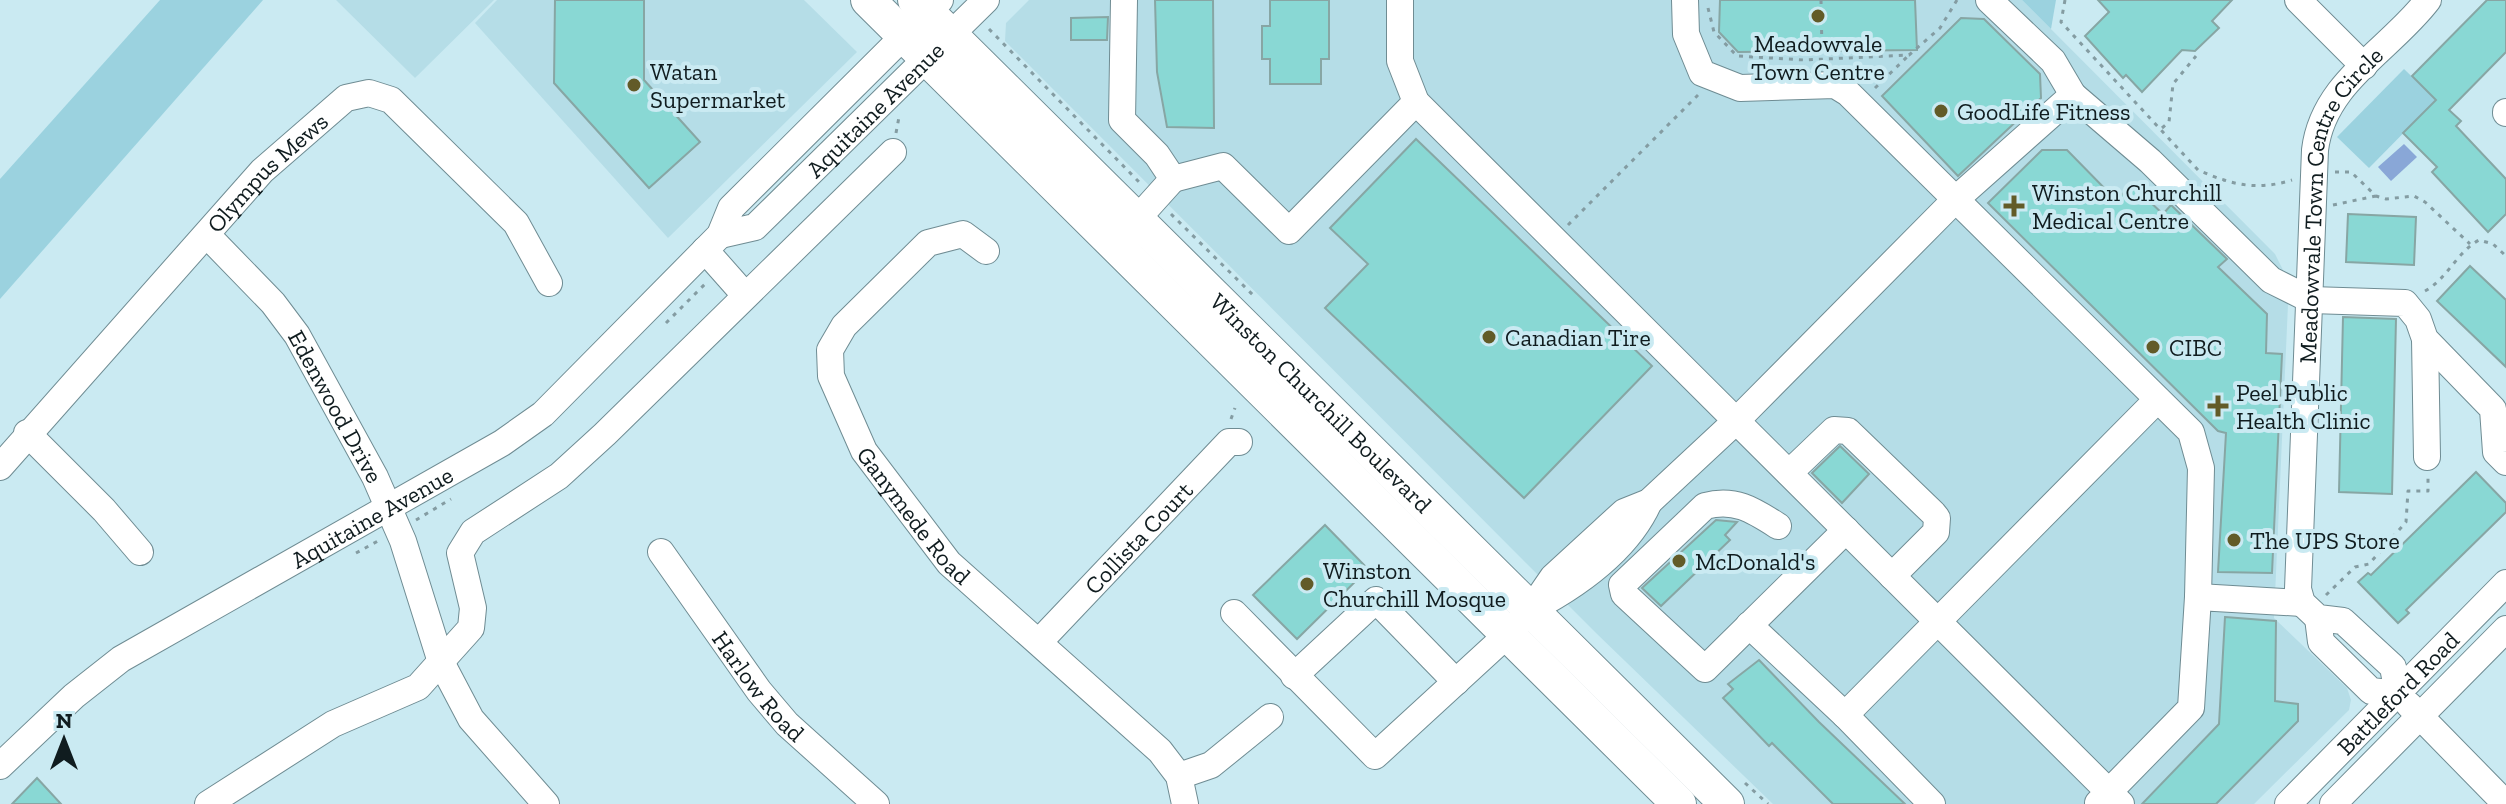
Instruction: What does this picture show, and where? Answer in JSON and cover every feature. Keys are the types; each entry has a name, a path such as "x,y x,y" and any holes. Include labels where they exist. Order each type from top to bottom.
{"main road":[{"name":"Winston Churchill Boulevard","path":"868,0 928,24 1137,219 1727,804"},
{"name":"Winston Churchill Boulevard","path":"928,24 1508,634 1679,804"}],"street":[{"name":"Aquitaine Avenue","path":"0,766 74,696 121,659 502,443 543,414 712,242 731,208 928,24 986,0"},
{"path":"1124,0 1122,120 1157,155 1173,179"},
{"path":"1400,0 1400,61 1410,94 1416,102 1937,621 2109,800 2191,708 2202,502 2199,453 2191,432 1859,104 1835,85 1740,88 1702,73 1686,34 1685,0"},
{"path":"1989,0 2053,61 2073,95 2150,161 2271,280 2311,300 2405,303 2418,319 2425,339 2427,457"},
{"path":"2298,0 2364,66"},
{"name":"Meadowvale Town Centre Circle","path":"2398,694 2371,691 2321,642 2310,610 2298,589 2313,208 2317,136 2326,109 2428,0"},
{"name":"Olympus Mews","path":"0,467 262,171 346,98 369,93 391,100 516,223 549,283"},
{"path":"1234,613 1375,756 1508,634 1531,609 1553,577 1624,512 1649,502 1736,421 1956,199 2073,95"},
{"path":"1137,219 1173,179 1223,166 1289,231 1416,102"},
{"path":"208,804 333,724 418,687 471,628 473,608 460,553 473,532 559,476 893,152"},
{"name":"Ganymede Road","path":"986,251 963,234 928,243 844,326 830,350 831,376 864,451 949,563 1160,751 1179,776 1185,804"},
{"name":"Edenwood Drive","path":"207,235 273,303 297,335 388,508 441,662 471,719 546,804"},
{"path":"712,242 744,294"},
{"path":"2425,339 2493,409 2496,452 2506,462"},
{"path":"1845,715 2157,400"},
{"path":"1789,473 1834,430 1852,432 1937,518 1936,532 1892,576"},
{"path":"27,433 104,510 140,552"},
{"name":"Collista Court","path":"1039,642 1229,442 1234,433"},
{"path":"1778,526 1740,504 1720,502 1705,506 1622,585 1624,594 1705,669 1846,530"},
{"name":"Harlow Road","path":"661,552 759,691 787,724 876,804"},
{"name":"Battleford Road","path":"2288,804 2506,583"},
{"path":"2198,597 2310,610"},
{"path":"1294,676 1376,600 1456,682"},
{"path":"1749,625 1845,715 1932,804"},
{"name":"Battleford Road","path":"2333,804 2506,629"},
{"path":"2398,694 2506,804"},
{"path":"1179,776 1211,765 1270,717"}],"path":[{"path":"1707,0 1714,32 1737,56 1805,60 1909,55"},
{"path":"1821,0 1822,53"},
{"path":"1859,104 1940,28 1957,0"},
{"path":"2065,0 2061,22 2198,170 2222,181 2266,188 2315,173 2351,172 2376,196 2386,199 2414,196 2425,202 2470,244"},
{"path":"992,33 1137,180"},
{"path":"2160,129 2169,122 2173,84 2196,56"},
{"path":"1555,240 1578,212 1715,78"},
{"path":"2313,208 2376,196"},
{"path":"2405,303 2434,286 2470,244 2486,241 2506,256"},
{"path":"1234,433 1235,408"},
{"path":"2310,610 2355,567 2369,564 2406,522 2408,491 2428,491 2427,457"}],"shaded area":[{"path":"160,0 263,0 0,299 0,179"},
{"path":"336,0 494,0 415,78"},
{"path":"497,0 804,0 857,52 668,238 475,23"},
{"name":"Meadowvale Town Centre","path":"1029,0 2022,0 2275,254 2289,282 2274,618 2347,688 2351,700 2349,710 2254,804 1773,804 1596,633 1005,41 1006,23"},
{"path":"2022,0 2056,0 2051,29"},
{"path":"2404,69 2436,100 2369,168 2337,137"},
{"path":"2404,144 2417,157 2391,181 2378,167"}],"building":[{"path":"555,0 644,0 644,80 700,142 649,188 554,83"},
{"path":"1155,0 1213,0 1214,128 1167,127 1157,72"},
{"path":"1270,0 1329,0 1329,59 1321,59 1321,84 1270,84 1270,59 1262,59 1262,26 1270,26"},
{"name":"Meadowvale Town Centre","path":"1720,0 1915,0 1917,50 1738,52 1719,32"},
{"path":"2098,0 2232,0 2212,21 2219,28 2195,51 2182,50 2142,92 2126,75 2123,78 2085,36 2109,12"},
{"path":"2487,0 2506,0 2506,52 2449,110 2461,121 2456,126 2506,179 2506,214 2488,232 2432,172 2437,167 2403,133 2436,100 2412,76"},
{"path":"1108,17 1107,40 1071,40 1071,18"},
{"path":"1961,18 1984,19 2040,74 2041,98 1958,176 1882,96"},
{"name":"Canadian Tire","path":"1416,139 1652,366 1524,498 1325,308 1368,264 1330,228"},
{"path":"2042,150 2067,150 2116,200 2132,185 2163,214 2171,205 2227,259 2218,267 2267,314 2266,353 2282,354 2272,573 2218,572 2226,433 2218,431 1988,203"},
{"path":"2348,214 2416,217 2414,265 2346,262"},
{"path":"2470,266 2506,300 2506,367 2437,301"},
{"path":"2343,317 2396,319 2392,494 2339,492"},
{"path":"1840,446 1869,474 1842,503 1812,473"},
{"path":"2476,472 2506,503 2506,512 2406,610 2409,613 2398,623 2358,582 2368,573 2371,575"},
{"name":"McDonald's","path":"1716,520 1737,522 1725,535 1730,540 1661,606 1642,588"},
{"path":"1325,525 1368,569 1297,639 1253,595"},
{"path":"2225,617 2276,621 2275,701 2298,704 2298,721 2216,804 2142,804 2219,724"},
{"path":"1759,660 1905,804 1833,804 1772,743 1769,746 1723,698 1733,689 1728,684"},
{"path":"37,778 61,804 12,804"}],"place":[{"name":"Meadowvale Town Centre","path":"1818,16"},
{"name":"Watan Supermarket","path":"634,85"},
{"name":"GoodLife Fitness","path":"1941,111"},
{"name":"Winston Churchill Medical Centre","path":"2014,206"},
{"name":"Canadian Tire","path":"1489,337"},
{"name":"CIBC","path":"2153,347"},
{"name":"Peel Public Health Clinic","path":"2218,406"},
{"name":"The UPS Store","path":"2234,540"},
{"name":"McDonald's","path":"1679,561"},
{"name":"Winston Churchill Mosque","path":"1307,584"}]}
